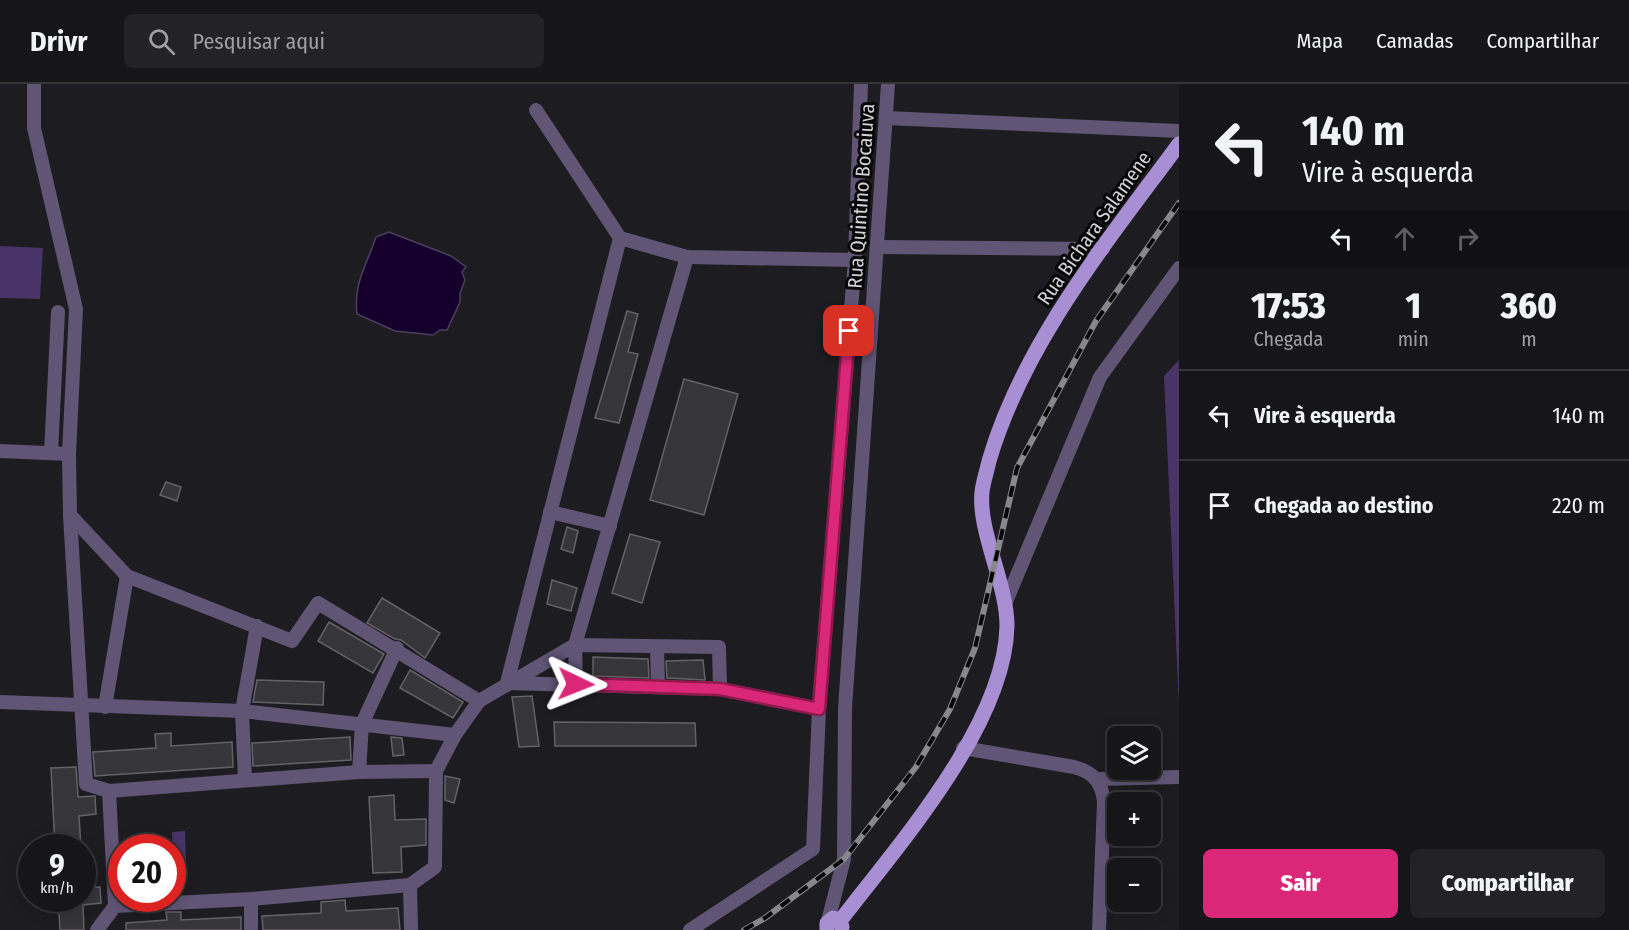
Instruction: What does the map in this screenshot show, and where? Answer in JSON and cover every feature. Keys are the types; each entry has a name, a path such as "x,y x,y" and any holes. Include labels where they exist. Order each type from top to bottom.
{"main road":[{"name":"Rua Bichara Salamene","path":"833,926 939,791 993,696 1004,658 1007,624 1005,604 983,514 982,493 990,460 1021,382 1072,290 1179,144"}],"street":[{"path":"34,84 34,128 76,309 69,454 70,515 86,784 109,791 359,772 436,771"},
{"path":"690,930 813,849 819,709 855,260 861,84"},
{"name":"Rua Quintino Bocaiuva","path":"833,926 844,859 845,708 888,84"},
{"path":"536,110 620,238 687,257 855,260"},
{"path":"886,118 1179,131"},
{"path":"507,683 620,238"},
{"path":"877,247 1103,249"},
{"path":"576,684 575,645 687,257"},
{"path":"1005,604 1100,376 1179,268"},
{"path":"51,453 58,312"},
{"path":"0,451 69,454"},
{"path":"550,512 610,526"},
{"path":"70,515 127,576 292,641 318,603 397,648 479,701"},
{"path":"105,707 127,576"},
{"path":"244,780 242,711 257,626"},
{"path":"186,902 410,885 435,867 436,771 455,735 479,701 575,645 719,647 720,689"},
{"path":"657,647 658,687"},
{"path":"359,772 362,724 397,648"},
{"path":"507,683 720,689 819,709"},
{"path":"0,702 242,711 455,735"},
{"path":"963,748 1074,767 1087,771 1098,779 1103,791 1104,802 1099,930"},
{"path":"1098,779 1179,777"},
{"path":"109,791 111,834"},
{"path":"410,885 411,930"},
{"path":"251,899 251,930"},
{"path":"98,930 111,912"}],"shaded area":[{"path":"389,232 451,256 466,267 462,272 465,280 460,293 460,302 447,330 440,330 433,335 395,331 357,314 359,284 376,237"},
{"path":"0,246 43,248 40,299 0,298"},
{"path":"1179,360 1179,707 1164,376"},
{"path":"185,831 185,834 172,834 172,832"}],"building":[{"path":"627,311 638,314 628,352 638,354 619,423 595,418"},
{"path":"684,379 738,394 704,515 650,500"},
{"path":"166,482 181,487 177,501 160,495"},
{"path":"567,527 578,531 573,553 561,549"},
{"path":"630,534 660,542 642,603 612,593"},
{"path":"552,580 577,588 571,611 547,604"},
{"path":"382,598 440,633 425,658 401,640 367,623"},
{"path":"329,622 384,654 373,673 318,641"},
{"path":"593,657 648,659 649,678 593,676"},
{"path":"703,660 705,680 667,678 666,661"},
{"path":"410,670 463,702 453,718 400,688"},
{"path":"257,680 324,682 323,705 253,702"},
{"path":"532,696 539,746 519,747 512,697"},
{"path":"554,722 695,723 696,746 555,746"},
{"path":"171,733 171,746 232,742 233,767 95,776 93,752 156,748 155,734"},
{"path":"350,737 351,760 253,766 252,743"},
{"path":"391,737 402,738 404,755 393,756"},
{"path":"76,767 78,797 95,796 96,814 79,816 80,834 54,834 51,768"},
{"path":"445,776 460,779 454,803 445,800"},
{"path":"394,795 395,820 426,819 426,845 401,847 402,872 373,873 369,797"},
{"path":"96,887 100,887 101,903 96,904"},
{"path":"345,900 346,911 398,908 400,930 263,930 262,916 321,913 321,902"},
{"path":"59,912 83,912 84,930 60,930"},
{"path":"166,912 181,912 181,920 241,917 241,930 126,930 126,923 167,920"}],"railway":[{"path":"744,930 765,918 844,859 916,767 950,709 975,648 1017,468 1096,321 1179,203"}],"route":[{"path":"576,684 720,689 819,709 849,331"}]}
